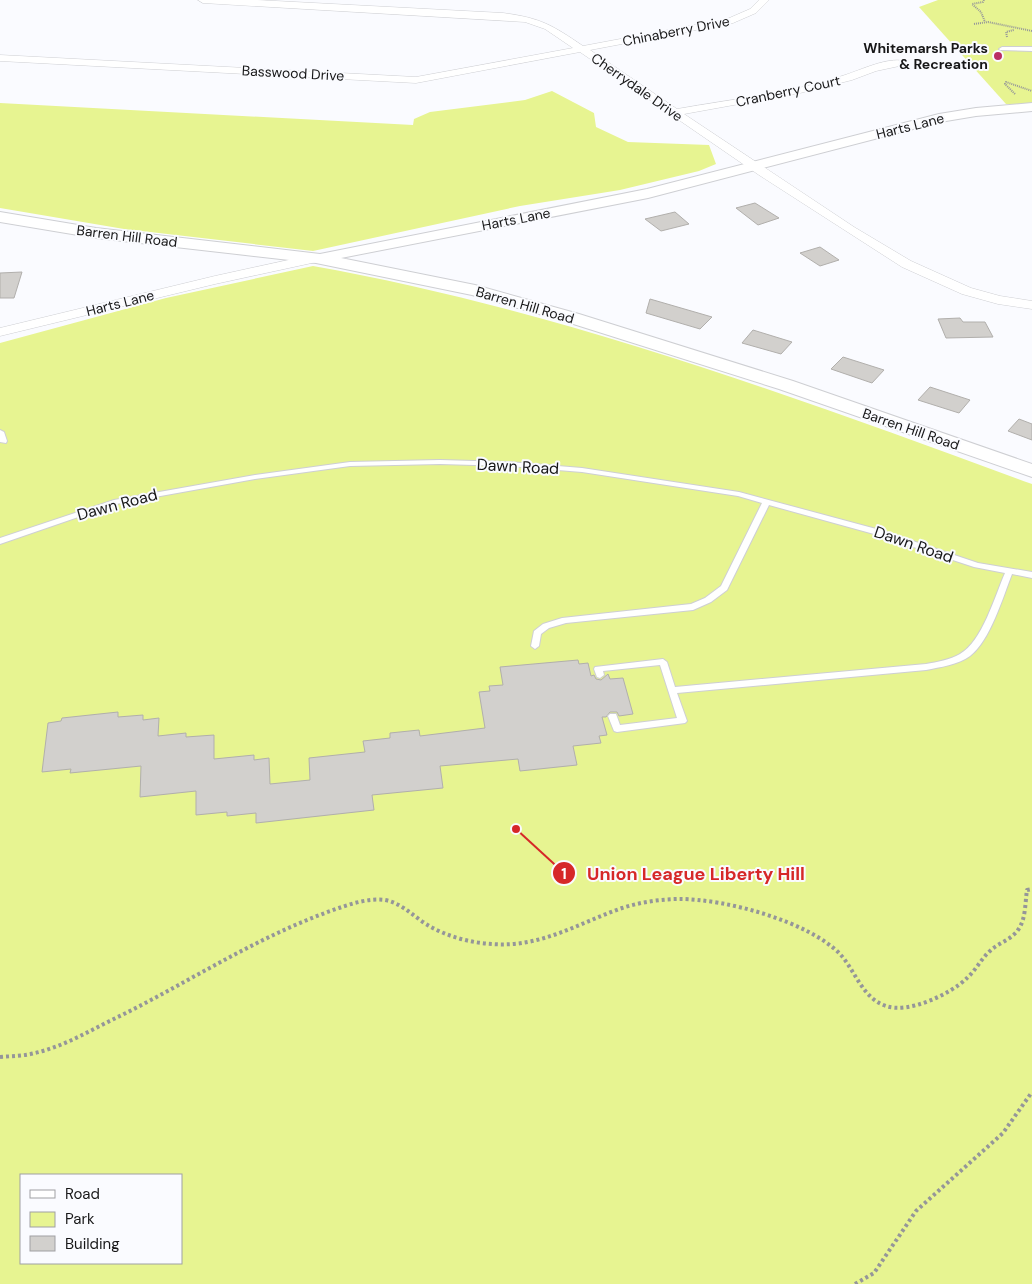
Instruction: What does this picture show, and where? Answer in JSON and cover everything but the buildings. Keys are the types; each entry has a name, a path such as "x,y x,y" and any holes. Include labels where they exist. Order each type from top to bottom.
{"street":[{"name":"Cherrydale Drive","path":"203,0 515,17 537,21 549,27 754,167 918,272 964,290 1011,303 1032,305"},
{"name":"Chinaberry Drive","path":"583,50 730,21 753,11 764,0"},
{"name":"Basswood Drive","path":"0,58 416,80 583,50"},
{"name":"Cranberry Court","path":"674,114 800,90 848,78 874,68 900,63"},
{"name":"Harts Lane","path":"0,332 205,282 316,258 648,193 939,118 1026,102"},
{"name":"Barren Hill Road","path":"0,217 96,233 316,258 475,290 573,318 786,385 1032,471"}],"lane":[{"path":"1002,49 1032,49"},
{"path":"0,432 3,441"},
{"name":"Dawn Road","path":"0,540 114,502 255,476 350,464 440,462 509,464 582,470 739,494 877,532 978,565 1032,575"},
{"path":"535,646 537,633 546,626 565,620 693,607 708,600 724,588 766,500"},
{"path":"672,690 926,667 945,663 967,654 978,645 1010,572"},
{"path":"600,675 598,669 663,662 682,721 617,729 613,716"}],"path":[{"path":"984,0 983,2 972,4 981,12 985,22"},
{"path":"974,24 985,22 1014,30 1032,31"},
{"path":"1026,102 1013,93 1005,83 1009,82 1032,91"},
{"path":"0,1057 36,1052 84,1034 298,924 338,908 365,901 385,900 404,908 428,925 464,940 506,945 536,940 570,930 626,906 681,899 719,902 750,910 815,936 838,952 870,997 888,1007 910,1007 959,986 976,969 991,949 1007,940 1022,925 1027,890 1032,889"},
{"path":"855,1284 874,1273 916,1211 1003,1133 1032,1092"}],"green space":[{"path":"938,0 1032,0 1032,105 1006,104 919,7"},
{"path":"552,91 594,113 596,127 628,142 709,145 716,164 699,171 620,190 520,206 313,251 124,229 0,208 0,103 413,125 414,119 430,112 525,100"},
{"path":"313,266 405,284 496,307 677,359 855,420 1032,484 1032,1284 0,1284 0,343 166,298"}],"place":[{"name":"Whitemarsh Parks & Recreation","path":"998,56"},
{"name":"Union League Liberty Hill","path":"516,829"}]}
